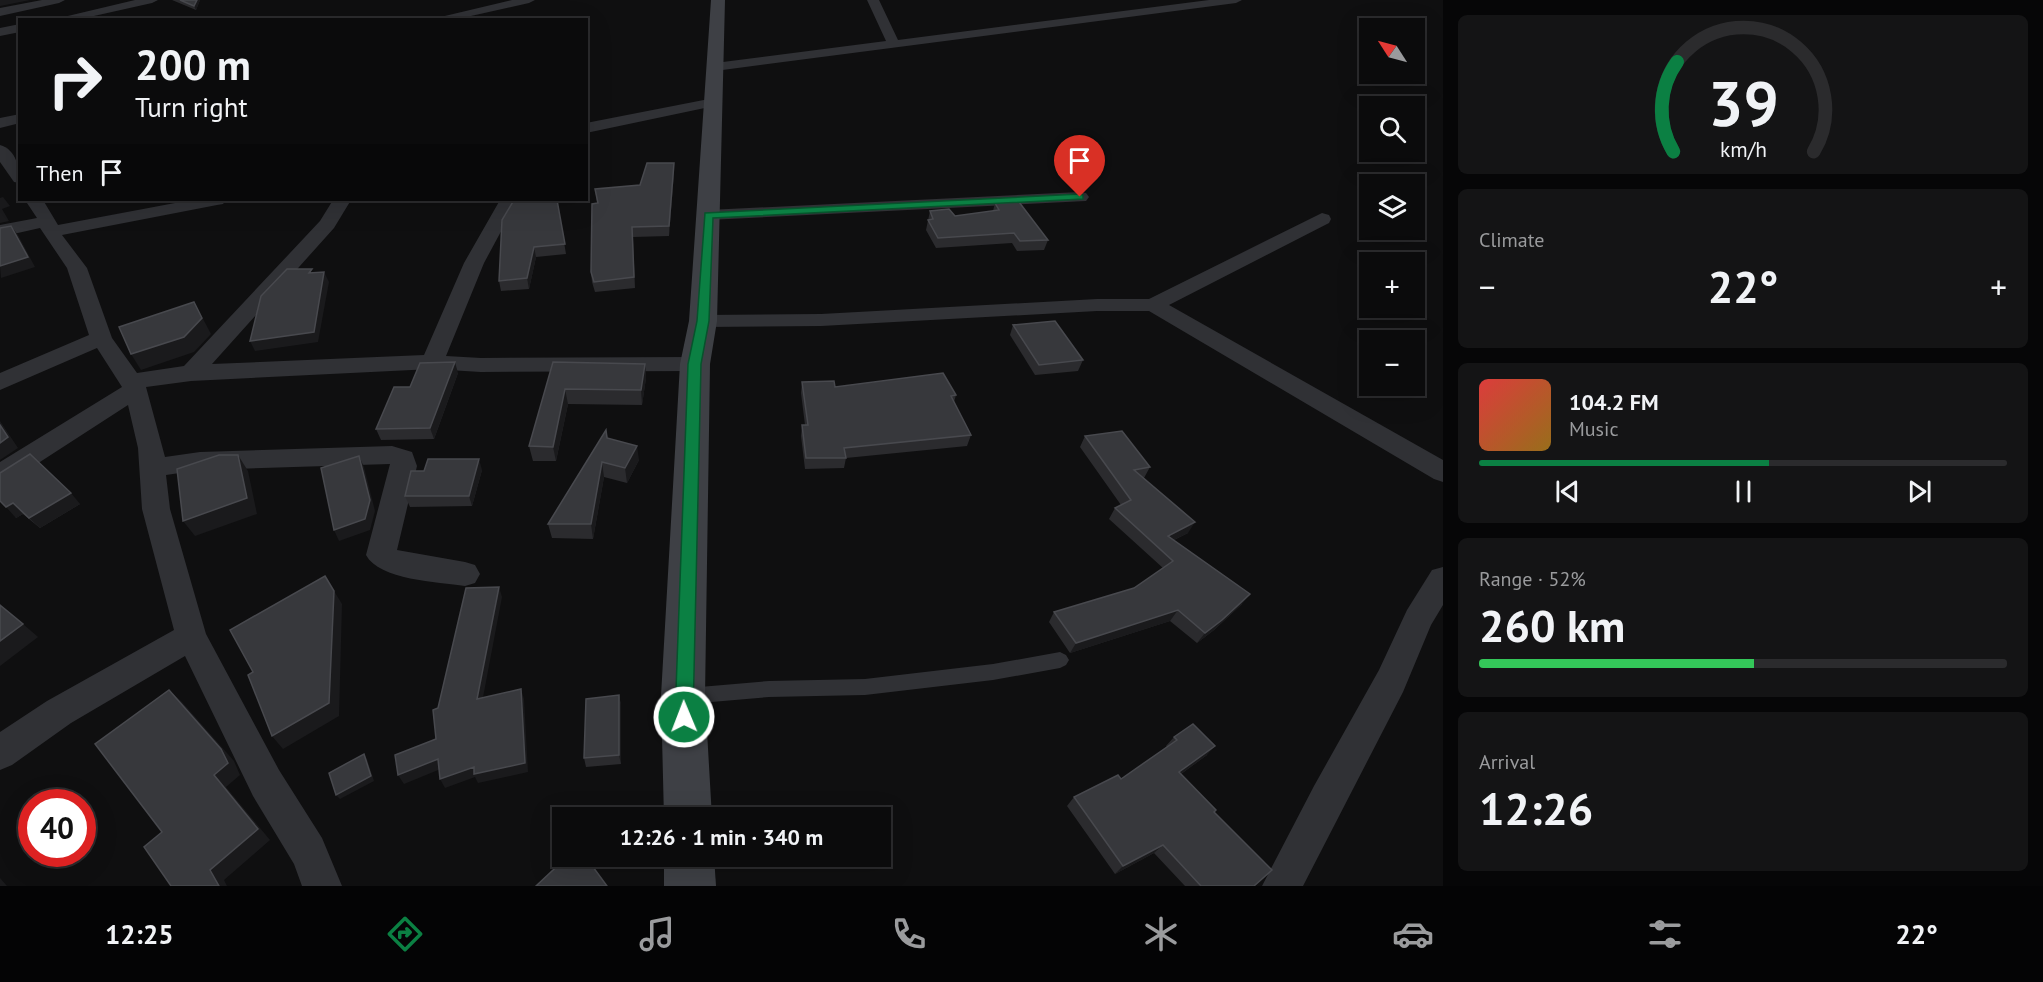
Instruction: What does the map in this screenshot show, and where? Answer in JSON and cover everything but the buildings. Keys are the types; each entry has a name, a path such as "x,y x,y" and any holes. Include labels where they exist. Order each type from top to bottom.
{"street":[{"path":"0,12 59,0"},
{"path":"66,18 152,0"},
{"path":"444,18 529,0"},
{"path":"688,807 683,696 695,364 703,321 718,0"},
{"path":"715,67 1236,0"},
{"path":"877,1 894,44"},
{"path":"0,32 18,28"},
{"path":"588,128 714,102"},
{"path":"0,123 18,118"},
{"path":"0,150 18,175"},
{"path":"708,215 1080,197"},
{"path":"0,231 44,217 208,201"},
{"path":"191,373 327,224 341,201"},
{"path":"432,362 474,262 507,201"},
{"path":"44,217 77,268 101,338 134,385 148,434 156,509 163,540 192,636 266,783 308,852 322,886"},
{"path":"703,321 821,320 1097,305 1153,305 1322,219"},
{"path":"1153,305 1443,472"},
{"path":"0,382 101,338"},
{"path":"0,474 134,385 191,373 432,362 482,365 695,364"},
{"path":"151,468 200,461 392,455 403,459 404,466 381,555 392,562 465,574"},
{"path":"1282,886 1391,681 1418,619 1443,579"},
{"path":"0,753 59,712 192,636"},
{"path":"689,867 690,886"}],"lane":[{"path":"683,696 769,689 865,687 993,672 1060,660"}],"route":[{"path":"684,717 695,364 703,321 708,215 1080,197"}]}
